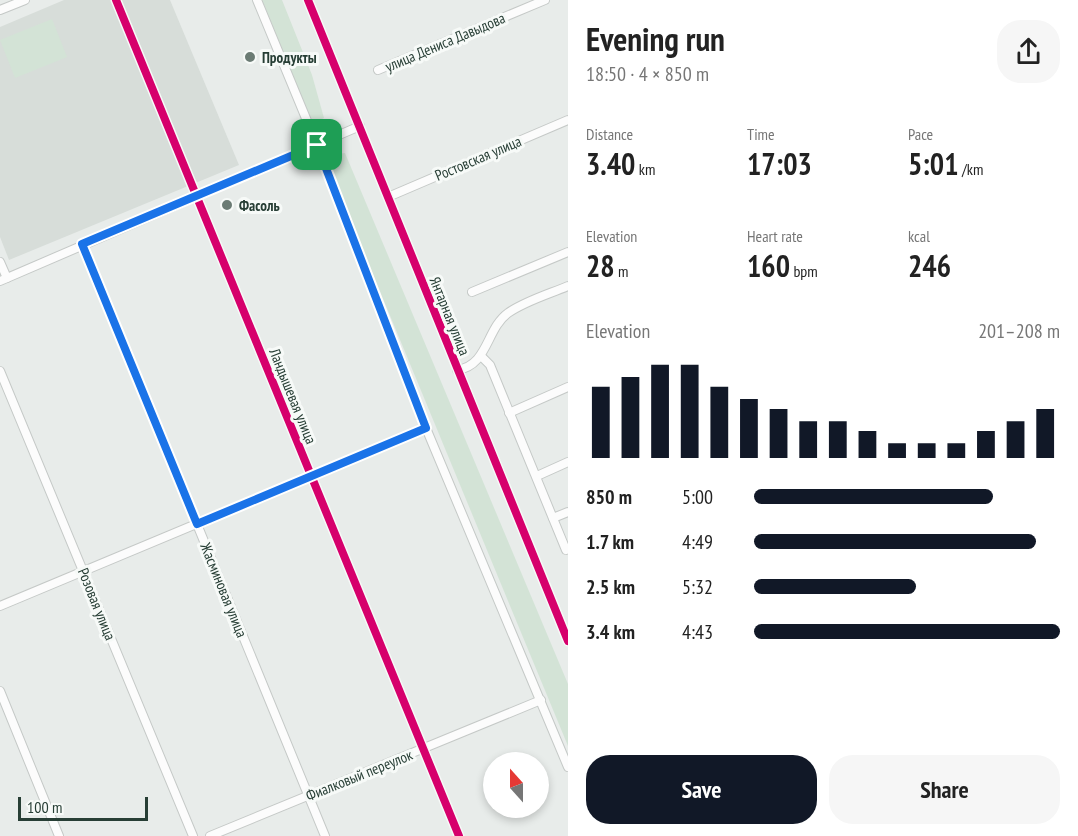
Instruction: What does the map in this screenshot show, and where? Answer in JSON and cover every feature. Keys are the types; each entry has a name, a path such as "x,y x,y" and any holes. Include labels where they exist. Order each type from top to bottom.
{"street":[{"path":"0,10 25,0"},
{"name":"Ландышевая улица","path":"116,0 459,836"},
{"path":"256,0 317,145 426,428 542,700 568,767"},
{"name":"Янтарная улица","path":"308,0 568,641"},
{"name":"улица Дениса Давыдова","path":"378,70 545,0"},
{"name":"Ростовская улица","path":"388,196 568,120"},
{"path":"0,262 3,279 360,126"},
{"name":"Жасминовая улица","path":"82,244 325,836"},
{"path":"472,292 568,252"},
{"path":"457,370 470,366 481,356 495,327 507,313 568,286"},
{"path":"481,356 490,365 566,550"},
{"name":"Розовая улица","path":"0,371 193,836"},
{"path":"509,413 568,387"},
{"path":"0,606 426,428"},
{"path":"537,476 568,462"},
{"path":"554,518 568,512"},
{"path":"0,692 59,836"},
{"name":"Фиалковый переулок","path":"210,836 542,700"}],"shaded area":[{"path":"64,0 170,0 239,165 9,260 0,237 0,27"}],"green space":[{"path":"262,0 282,0 312,75 324,118 313,124"},
{"path":"52,19 67,57 15,78 0,40"},
{"path":"345,153 568,684 568,746 324,156"}],"cycle path":[{"path":"116,0 459,836"},
{"path":"308,0 568,641"}],"place":[{"name":"Продукты","path":"250,57"},
{"name":"Фасоль","path":"227,205"}],"route":[{"path":"317,145 426,428 197,524 82,244 317,145"}]}
